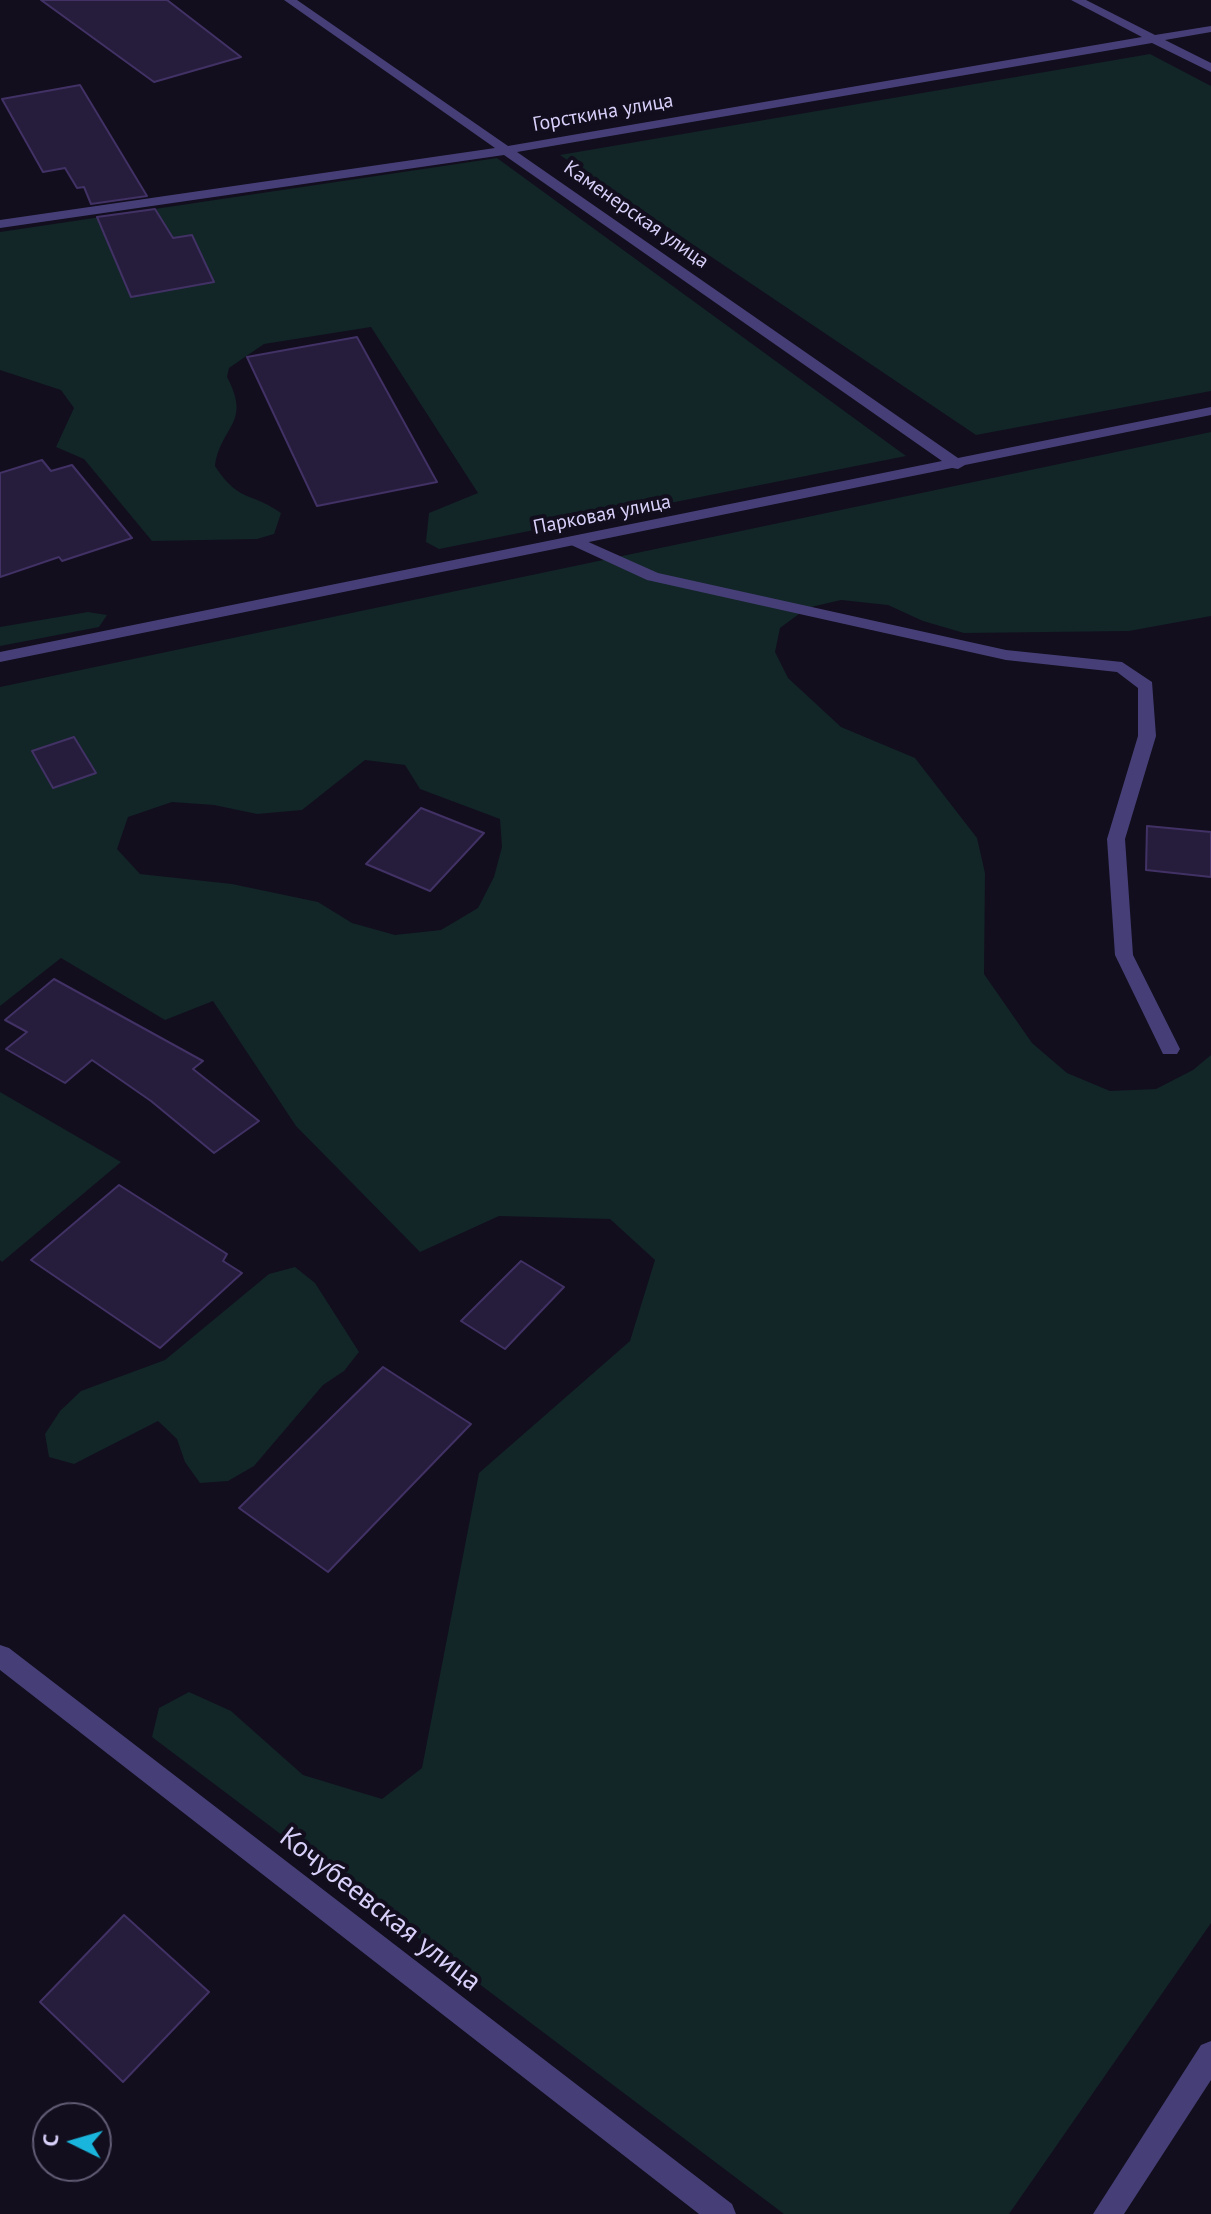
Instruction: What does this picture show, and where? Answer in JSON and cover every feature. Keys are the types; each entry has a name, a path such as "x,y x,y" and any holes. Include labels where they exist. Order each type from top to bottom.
{"street":[{"name":"Каменерская улица","path":"290,0 958,465"},
{"path":"1077,0 1211,68"},
{"name":"Горсткина улица","path":"0,224 509,150 1211,29"},
{"name":"Парковая улица","path":"0,657 958,465 1211,411"},
{"path":"575,541 653,577 1006,655 1122,667 1146,686 1147,736 1116,839 1124,955 1170,1049"},
{"name":"Кочубеевская улица","path":"0,1656 722,2214"},
{"path":"1107,2214 1211,2055"}],"green space":[{"path":"1150,54 1211,86 1211,391 976,435 560,155"},
{"path":"497,158 906,456 439,549 426,542 429,513 478,493 371,327 264,344 229,368 227,377 237,405 236,415 218,452 215,466 238,491 281,513 274,534 257,539 152,541 84,459 56,447 74,408 61,390 0,370 0,232"},
{"path":"1211,432 1211,616 1129,631 964,633 923,621 888,605 841,600 807,608 780,628 775,652 788,678 841,727 915,758 977,838 985,873 984,974 1032,1043 1067,1073 1110,1091 1156,1089 1193,1070 1211,1055 1211,1923 1009,2214 784,2214 152,1737 159,1708 189,1692 231,1711 303,1775 382,1799 422,1768 479,1473 630,1341 655,1260 610,1219 499,1216 420,1252 296,1126 213,1001 165,1020 61,958 0,1006 0,687","holes":["365,760 405,765 420,789 500,819 502,847 494,877 478,908 441,930 395,935 352,923 318,902 232,884 140,874 117,849 128,817 172,802 214,805 257,814 302,810"]},
{"path":"88,612 107,615 99,627 0,646 0,627"},
{"path":"0,1092 121,1162 2,1262 0,1260"},
{"path":"295,1267 315,1283 359,1352 344,1371 323,1385 254,1466 228,1481 200,1483 185,1462 177,1439 158,1421 74,1464 49,1457 45,1434 60,1411 81,1391 165,1360 269,1274"}],"building":[{"path":"41,0 167,0 241,57 154,82"},
{"path":"80,85 147,196 91,204 84,187 77,188 65,168 43,172 2,99"},
{"path":"155,209 173,238 192,235 214,282 131,297 97,217"},
{"path":"357,337 437,482 317,506 247,357"},
{"path":"42,460 51,471 72,465 132,538 62,561 59,557 0,577 0,473"},
{"path":"74,737 96,773 53,788 32,751"},
{"path":"421,808 484,833 430,891 366,864"},
{"path":"1147,826 1211,832 1211,877 1146,870"},
{"path":"54,979 203,1061 193,1069 259,1121 214,1153 151,1101 92,1060 65,1083 6,1049 27,1032 5,1020"},
{"path":"119,1185 227,1254 223,1261 242,1273 160,1348 31,1260"},
{"path":"521,1261 564,1287 505,1349 461,1321"},
{"path":"383,1367 471,1424 328,1572 239,1508"},
{"path":"124,1915 209,1992 123,2082 40,2002"}]}
